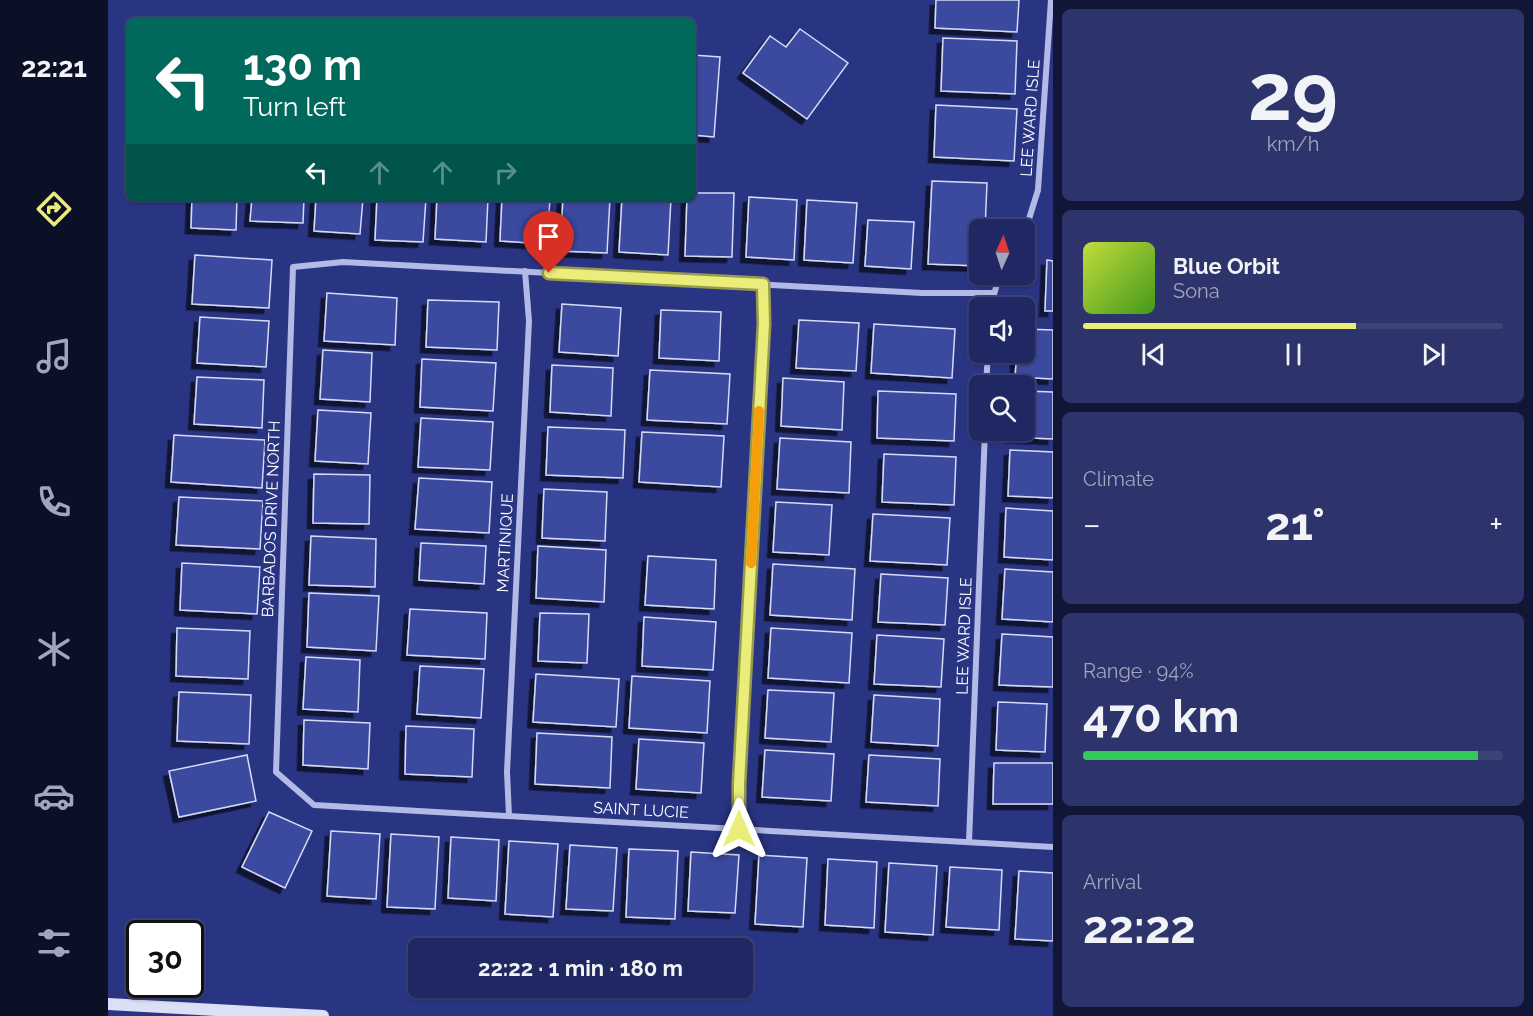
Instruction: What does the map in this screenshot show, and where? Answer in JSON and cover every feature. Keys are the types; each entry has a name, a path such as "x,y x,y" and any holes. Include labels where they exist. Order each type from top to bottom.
{"street":[{"name":"LEE WARD ISLE","path":"1029,219 1038,190 1051,0"},
{"name":"BARBADOS DRIVE NORTH","path":"276,772 292,267 343,262 525,271"},
{"path":"525,271 922,292 994,292"},
{"name":"MARTINIQUE","path":"509,816 507,772 529,321 525,271"},
{"path":"739,829 739,784 764,324 763,284"},
{"path":"993,297 996,285"},
{"name":"LEE WARD ISLE","path":"969,842 985,441"},
{"name":"SAINT LUCIE","path":"276,772 314,805 1053,847"},
{"path":"108,1004 323,1016"}],"building":[{"path":"936,0 1019,0 1017,32 935,28"},
{"path":"800,29 848,63 807,119 743,73 770,36 786,47"},
{"path":"943,38 1017,41 1015,94 941,91"},
{"path":"696,55 720,57 714,137 696,135"},
{"path":"936,105 1017,109 1014,161 934,157"},
{"path":"932,181 987,183 985,219 969,219 969,266 928,264"},
{"path":"696,193 734,193 732,257 685,256 687,201 696,201"},
{"path":"749,197 797,200 794,260 746,257"},
{"path":"807,200 857,203 853,263 804,260"},
{"path":"192,201 237,201 236,230 191,228"},
{"path":"252,201 304,201 303,223 250,221"},
{"path":"316,201 363,201 360,234 314,231"},
{"path":"377,201 426,201 423,242 375,240"},
{"path":"437,201 488,201 486,242 435,239"},
{"path":"502,201 550,201 547,244 500,241"},
{"path":"563,201 610,201 607,253 560,251"},
{"path":"622,201 671,201 668,255 619,252"},
{"path":"868,220 914,222 911,269 865,266"},
{"path":"195,255 272,260 269,308 192,304"},
{"path":"1047,260 1053,261 1053,311 1045,311"},
{"path":"327,293 397,298 395,345 324,341"},
{"path":"428,300 499,302 497,350 426,347"},
{"path":"562,304 621,308 618,356 559,352"},
{"path":"661,310 721,312 719,361 659,358"},
{"path":"200,317 269,321 266,367 197,363"},
{"path":"799,320 859,323 856,371 796,368"},
{"path":"874,324 955,329 952,378 871,373"},
{"path":"1035,329 1053,330 1053,379 1035,378 1035,375 1015,375 1016,363 1035,363"},
{"path":"323,350 372,353 370,402 320,399"},
{"path":"422,359 496,363 493,411 420,407"},
{"path":"552,365 613,368 611,416 550,412"},
{"path":"650,370 730,374 727,424 647,420"},
{"path":"197,377 264,380 262,428 194,424"},
{"path":"783,378 844,382 842,430 781,426"},
{"path":"878,391 956,394 954,441 877,438"},
{"path":"1035,391 1053,392 1053,439 1035,438"},
{"path":"318,410 371,413 368,464 315,461"},
{"path":"421,418 493,422 490,470 418,467"},
{"path":"548,427 625,430 623,478 546,475"},
{"path":"642,432 724,436 721,487 639,482"},
{"path":"174,435 265,440 262,488 171,482"},
{"path":"780,438 851,442 849,493 777,489"},
{"path":"1010,450 1053,452 1053,498 1008,496"},
{"path":"884,454 956,457 954,505 882,502"},
{"path":"314,474 370,475 369,524 313,523"},
{"path":"419,478 492,482 489,533 415,529"},
{"path":"544,489 607,492 605,541 542,538"},
{"path":"179,497 263,501 260,549 176,545"},
{"path":"776,502 832,505 829,555 773,552"},
{"path":"1006,508 1053,511 1053,560 1004,557"},
{"path":"873,514 950,518 947,565 870,561"},
{"path":"311,536 376,539 375,587 309,585"},
{"path":"421,543 486,546 484,584 419,580"},
{"path":"538,546 606,550 604,602 536,598"},
{"path":"648,556 716,560 714,609 645,605"},
{"path":"182,563 260,567 257,614 180,610"},
{"path":"773,564 855,569 852,620 770,615"},
{"path":"1005,569 1053,572 1053,622 1002,619"},
{"path":"881,574 948,578 945,625 878,622"},
{"path":"309,593 379,596 376,651 307,647"},
{"path":"410,609 487,613 485,659 407,655"},
{"path":"540,613 589,614 587,663 538,661"},
{"path":"644,617 716,622 713,670 642,666"},
{"path":"177,628 250,631 248,679 176,676"},
{"path":"771,628 852,633 849,683 768,678"},
{"path":"1002,634 1053,637 1053,687 999,685"},
{"path":"877,635 944,639 941,687 874,684"},
{"path":"306,657 360,660 358,712 303,709"},
{"path":"420,666 484,669 481,718 417,714"},
{"path":"536,674 619,679 616,727 533,722"},
{"path":"632,676 710,681 707,733 629,728"},
{"path":"768,690 834,693 831,742 765,738"},
{"path":"179,692 251,695 249,744 177,741"},
{"path":"874,695 940,699 938,746 871,742"},
{"path":"998,702 1047,704 1045,752 996,750"},
{"path":"304,720 370,723 368,769 303,765"},
{"path":"406,726 474,729 472,777 405,774"},
{"path":"537,733 612,737 610,788 535,784"},
{"path":"639,739 704,743 701,793 636,789"},
{"path":"765,750 834,754 831,801 762,797"},
{"path":"247,755 256,801 179,817 169,771"},
{"path":"869,755 940,759 938,806 866,802"},
{"path":"994,763 1053,763 1053,804 993,804"},
{"path":"269,812 312,831 285,888 242,867"},
{"path":"331,831 380,834 376,899 327,896"},
{"path":"391,834 439,837 435,909 387,907"},
{"path":"451,837 499,840 496,901 448,898"},
{"path":"509,841 558,844 553,917 505,914"},
{"path":"570,845 617,848 613,911 566,909"},
{"path":"629,849 678,851 675,919 626,917"},
{"path":"691,852 739,855 735,913 688,911"},
{"path":"759,855 807,858 803,927 755,924"},
{"path":"828,859 877,862 874,928 825,925"},
{"path":"889,863 937,866 933,935 885,932"},
{"path":"950,867 1002,870 999,930 946,927"},
{"path":"1019,871 1053,873 1053,941 1015,939"}],"slow traffic":[{"path":"751,563 759,411"}],"route":[{"path":"549,273 763,284 764,324 739,784 739,829"}]}
